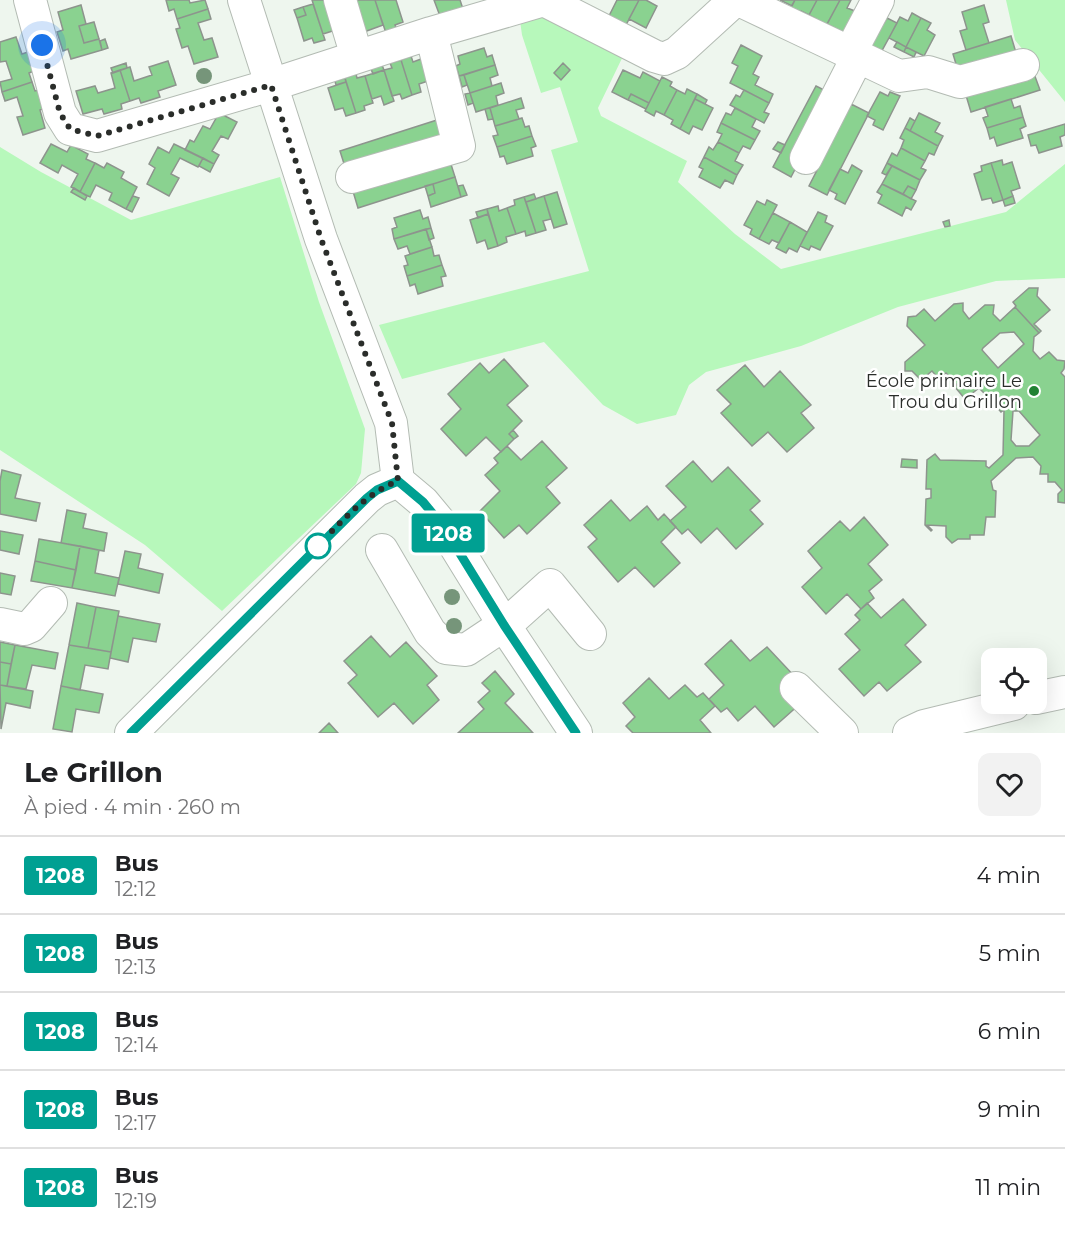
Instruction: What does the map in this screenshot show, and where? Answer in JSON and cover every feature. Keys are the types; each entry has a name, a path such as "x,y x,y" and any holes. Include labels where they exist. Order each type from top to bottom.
{"street":[{"path":"30,0 60,113 70,129 97,136 271,85 431,33 544,0 573,7 654,56 664,59 677,53 735,0"},
{"path":"244,0 321,239 392,423 398,481 423,502 443,526 504,625 576,733"},
{"path":"340,0 357,57"},
{"path":"739,0 899,76 928,72 960,82 1023,65"},
{"path":"806,158 878,0"},
{"path":"352,177 459,146 431,33"},
{"path":"131,733 367,498 377,490 398,481"},
{"path":"382,550 430,632 446,648 466,650 504,625 550,585 590,634"},
{"path":"0,624 24,630 39,619 51,603"},
{"path":"796,688 843,733"},
{"path":"1047,696 1065,692"},
{"path":"909,733 924,726 981,712"}],"green space":[{"path":"1006,0 1065,0 1065,102 1015,40"},
{"path":"534,9 625,52 598,108 601,116 687,161 678,182 735,234 781,269 1006,212 1065,164 1065,278 996,281 898,307 801,346 706,372 689,385 676,415 637,424 603,405 544,342 402,379 379,325 589,271 551,150 578,142 560,87 541,93 522,35 519,13"},
{"path":"0,147 41,172 131,220 280,177 319,302 365,429 361,473 356,484 222,611 145,545 0,450"}],"building":[{"path":"166,0 189,0 190,3 205,0 208,9 177,19 174,9 169,11"},
{"path":"312,0 333,0 342,28 323,34"},
{"path":"353,0 375,0 383,25 364,32"},
{"path":"375,0 396,0 403,22 395,25 397,30 386,33"},
{"path":"434,0 460,0 463,9 440,16"},
{"path":"617,0 639,0 626,25 609,16"},
{"path":"639,0 646,0 657,6 646,28 629,19"},
{"path":"780,0 795,0 792,6"},
{"path":"795,0 817,0 809,15 801,11 799,16 789,10"},
{"path":"817,0 840,0 825,28 814,23 816,19 809,15"},
{"path":"840,0 851,0 847,8 855,11 844,33 827,24"},
{"path":"313,4 325,40 314,43 312,38 304,41 297,18 306,15 303,7"},
{"path":"81,5 86,24 79,26 84,43 99,39 102,50 71,59 68,49 63,51 57,32 63,30 58,12"},
{"path":"984,5 989,22 983,24 989,43 966,50 960,31 967,29 962,12"},
{"path":"303,7 306,15 297,18 294,10"},
{"path":"208,9 211,19 198,23 204,40 212,38 218,57 194,64 188,46 182,48 176,29 180,28 177,19"},
{"path":"912,13 921,18 906,47 889,38 900,17 908,21"},
{"path":"887,18 897,23 879,56 864,43 877,19 884,23"},
{"path":"921,18 931,23 927,30 935,35 924,56 906,47"},
{"path":"94,22 99,39 84,43 79,26"},
{"path":"1011,36 1017,56 959,74 953,54"},
{"path":"16,37 22,54 28,52 34,71 29,73 32,82 2,92 0,82 12,79 6,61 0,62 0,42"},
{"path":"105,39 108,48 102,50 100,41"},
{"path":"897,42 906,47 904,52 894,47"},
{"path":"741,45 762,56 753,74 759,77 755,85 773,94 769,103 730,83 738,66 732,63"},
{"path":"906,47 916,52 914,57 904,52"},
{"path":"484,48 487,57 492,55 495,65 459,76 456,66 460,64 458,56"},
{"path":"411,56 413,62 421,59 428,81 419,84 421,92 412,95 401,60"},
{"path":"401,60 412,95 402,99 400,94 392,96 384,70 392,68 390,63"},
{"path":"168,61 176,85 158,91 160,97 141,103 139,98 130,101 120,70 130,67 134,81 152,75 149,67"},
{"path":"126,63 127,68 113,73 111,68"},
{"path":"563,63 570,70 561,80 554,73"},
{"path":"382,65 384,70 373,74 371,69"},
{"path":"495,65 498,75 490,78 492,86 470,93 464,75"},
{"path":"120,70 130,101 121,104 122,109 104,114 102,109 83,114 76,91 95,86 98,93 115,88 111,73"},
{"path":"384,70 394,101 384,105 381,96 372,99 365,76"},
{"path":"623,70 640,78 643,72 660,81 649,103 631,94 628,100 612,92"},
{"path":"1033,71 1040,90 971,112 965,92"},
{"path":"356,74 357,78 365,76 373,103 364,106 365,110 356,113 345,78"},
{"path":"464,75 467,85 462,87 459,76"},
{"path":"662,77 672,82 670,86 677,90 664,115 656,111 654,116 645,111"},
{"path":"345,78 346,82 336,85 335,81"},
{"path":"32,82 35,91 40,90 46,108 40,110 45,128 23,135 17,117 23,116 17,97 5,101 2,92"},
{"path":"346,82 356,113 346,116 343,108 335,110 328,88"},
{"path":"501,83 504,93 496,96 498,105 476,112 470,93"},
{"path":"816,86 834,95 791,177 773,167"},
{"path":"687,89 697,94 680,129 671,124 673,120 664,115 677,90 685,94"},
{"path":"744,90 769,103 764,112 769,114 764,123 730,105 736,95 740,97"},
{"path":"880,92 888,96 890,92 900,96 883,130 873,125 875,120 867,116"},
{"path":"470,93 473,103 468,105 465,94"},
{"path":"631,94 649,103 646,109 628,100"},
{"path":"697,94 707,100 705,104 695,99"},
{"path":"521,98 524,108 516,110 519,119 495,126 490,108"},
{"path":"695,99 713,108 702,130 693,126 689,134 680,129"},
{"path":"1011,99 1014,108 1020,106 1023,117 987,128 983,118 988,116 985,107"},
{"path":"851,104 869,113 827,195 809,186"},
{"path":"490,108 493,119 488,120 485,109"},
{"path":"735,108 756,119 752,127 760,131 755,140 721,123 726,113 731,115"},
{"path":"219,113 237,122 228,139 221,136 212,151 219,155 214,164 185,150 190,140 194,142 203,126 210,129"},
{"path":"919,113 940,123 935,132 943,136 938,146 910,131"},
{"path":"1023,117 1026,126 1020,129 1023,138 997,146 994,137 990,139 987,128"},
{"path":"522,118 525,127 529,126 532,136 497,147 493,136 498,135 495,126"},
{"path":"910,118 915,121 910,131 905,128"},
{"path":"437,120 443,139 346,170 340,151"},
{"path":"721,123 755,140 750,149 743,146 739,153 718,142 722,134 717,132"},
{"path":"1065,124 1065,135 1060,137 1062,146 1039,153 1036,145 1031,146 1028,135"},
{"path":"905,128 938,146 934,155 929,153 925,161 901,148 904,140 900,138"},
{"path":"532,136 536,146 531,148 533,156 507,164 504,156 500,157 497,147"},
{"path":"718,142 739,153 735,161 743,165 737,175 704,157 709,147 713,150"},
{"path":"778,142 785,145 781,153 773,149"},
{"path":"51,144 67,152 71,145 88,154 86,159 95,163 80,192 71,187 78,174 62,165 58,173 40,163"},
{"path":"174,144 203,158 198,167 180,158 171,174 179,178 169,196 147,184 155,168 149,164 158,147 169,153"},
{"path":"901,148 925,161 921,168 926,170 920,180 887,163 892,153 897,156"},
{"path":"704,157 737,175 733,184 725,180 720,188 699,177 703,169 699,167"},
{"path":"203,158 214,164 210,172 199,166"},
{"path":"449,158 455,177 358,208 352,188"},
{"path":"1002,160 1003,165 1012,162 1020,188 1011,191 1013,196 1003,200 991,163"},
{"path":"95,163 104,168 107,163 124,172 121,178 137,187 126,209 109,200 112,193 96,185 90,197 80,192"},
{"path":"887,163 892,166 886,175 882,173"},
{"path":"991,163 1003,200 993,203 991,198 982,200 974,174 982,171 981,166"},
{"path":"852,165 862,171 845,204 835,199 837,194 829,190 840,169 848,173"},
{"path":"892,166 920,180 916,190 908,186 903,194 882,184"},
{"path":"455,177 461,197 431,207 428,196 435,193 433,184"},
{"path":"433,184 435,193 428,196 425,186"},
{"path":"882,184 916,201 911,210 906,207 902,216 878,203 882,195 877,192"},
{"path":"463,185 467,195 461,197 458,186"},
{"path":"908,186 916,190 911,199 903,194"},
{"path":"74,188 87,196 85,200 71,192"},
{"path":"557,192 567,224 554,228 544,196"},
{"path":"534,194 536,199 526,202 524,197"},
{"path":"133,196 139,198 132,212 126,209"},
{"path":"544,196 551,219 543,221 546,230 536,233 526,202"},
{"path":"1013,196 1015,203 1005,206 1003,200"},
{"path":"524,197 536,233 526,236 525,231 516,234 507,208 515,205 514,200"},
{"path":"767,200 777,205 759,239 750,234 752,229 744,225 757,201 765,205"},
{"path":"498,206 499,211 507,208 516,234 506,237 507,242 498,246 487,209"},
{"path":"487,209 488,214 478,218 476,212"},
{"path":"420,210 423,219 428,217 431,228 394,239 392,229 397,227 394,218"},
{"path":"818,212 827,216 825,222 833,226 820,250 811,246 809,250 800,246"},
{"path":"773,213 790,222 779,243 772,240 769,244 759,239"},
{"path":"488,214 498,246 488,249 485,240 477,243 470,220"},
{"path":"949,220 950,226 945,227 943,222"},
{"path":"790,222 807,232 797,252 789,248 786,253 776,248"},
{"path":"431,228 434,238 429,240 426,229"},
{"path":"426,229 432,247 410,254 407,246 398,249 394,239"},
{"path":"432,247 434,256 439,255 442,265 407,276 404,266 408,265 405,256"},
{"path":"442,265 446,276 441,277 443,286 418,294 415,284 410,286 407,276"},
{"path":"1029,288 1038,288 1037,296 1050,310 1034,324 1041,331 1039,333 1013,302"},
{"path":"963,303 963,311 969,319 985,305 994,305 993,314 1000,321 1015,307 1039,333 1034,337 1033,351 1040,359 1049,352 1057,360 1065,361 1061,373 1065,377 1065,503 1058,502 1058,494 1062,490 1055,482 1048,482 1048,474 1040,474 1041,466 1033,457 1016,458 991,481 993,490 996,491 995,517 986,517 984,535 970,535 970,539 958,539 952,543 946,537 946,526 927,525 931,531 925,525 926,499 931,498 931,489 926,489 927,460 935,454 940,460 986,461 986,466 989,468 1003,455 1004,410 1001,412 994,404 985,403 986,395 979,388 965,399 955,387 957,385 946,373 939,379 932,371 921,380 912,371 905,371 905,362 925,345 907,326 908,317 916,316 924,309 935,321 954,304","holes":["1014,332 1024,344 998,368 982,350 1000,333","1013,411 1019,411 1040,435 1029,446 1016,446 1011,440"]},
{"path":"504,359 528,386 507,405 522,421 509,434 514,439 501,452 486,437 466,456 441,429 461,409 448,394 480,363 489,373"},
{"path":"745,365 764,387 780,371 811,405 801,413 814,428 787,452 768,432 752,446 721,413 731,404 717,390"},
{"path":"513,430 518,436 514,439 509,434"},
{"path":"542,441 567,468 546,487 560,503 527,534 519,525 504,538 480,511 500,491 485,475 498,463 494,458 507,446 521,460"},
{"path":"902,459 917,460 917,468 901,467"},
{"path":"693,461 712,482 728,467 760,501 750,510 763,524 736,549 717,528 701,543 688,529 682,534 670,521 686,507 666,486"},
{"path":"2,470 21,475 15,498 40,503 36,521 0,514"},
{"path":"611,500 630,521 647,506 658,520 664,514 676,527 661,542 680,563 654,587 635,567 618,582 588,547 597,539 584,525"},
{"path":"67,510 86,514 83,528 107,533 104,551 61,543"},
{"path":"864,517 888,545 868,564 882,580 869,591 874,598 861,609 847,594 826,614 802,587 822,568 808,551 840,521 850,531"},
{"path":"0,531 23,535 19,554 0,550"},
{"path":"39,539 80,546 76,570 35,561"},
{"path":"80,546 99,550 95,573 119,578 115,596 72,588"},
{"path":"125,551 141,554 138,568 163,574 159,593 118,584"},
{"path":"35,561 76,570 72,588 31,581"},
{"path":"0,573 15,576 11,595 0,593"},
{"path":"903,599 926,625 905,645 921,662 887,691 879,682 864,696 839,669 860,650 845,634 860,620 855,615 867,603 881,618"},
{"path":"77,603 96,607 88,648 69,645"},
{"path":"96,607 119,611 111,652 88,648"},
{"path":"118,616 160,624 156,642 133,638 128,662 110,658"},
{"path":"371,636 390,657 406,642 437,676 427,685 439,700 413,724 394,703 378,717 348,683 357,675 344,661"},
{"path":"731,640 750,661 767,647 798,680 801,703 774,727 755,706 738,721 727,708 721,712 709,699 724,685 705,664"},
{"path":"0,642 15,645 11,664 0,662"},
{"path":"15,645 58,653 55,669 32,665 26,689 7,686"},
{"path":"69,645 111,652 108,669 85,665 80,690 61,686"},
{"path":"0,662 11,664 7,686 0,685"},
{"path":"495,671 514,694 505,703 533,733 458,733 484,709 478,702 490,691 482,683"},
{"path":"649,678 669,699 685,685 697,697 703,693 715,706 700,720 711,733 633,733 626,726 635,717 623,703"},
{"path":"0,685 33,691 30,708 6,703 1,729"},
{"path":"61,686 103,694 99,713 76,709 72,732 53,729"},
{"path":"329,723 338,733 319,733"}],"bus line":[{"name":"1208","path":"131,733 367,498 377,490 398,481 423,502 443,526 504,625 576,733"}],"place":[{"name":"École primaire Le Trou du Grillon","path":"1034,391"}],"route":[{"path":"42,45 60,113 70,129 97,136 271,85 321,239 392,423 398,481 377,490 367,498 314,549 318,546"}]}
